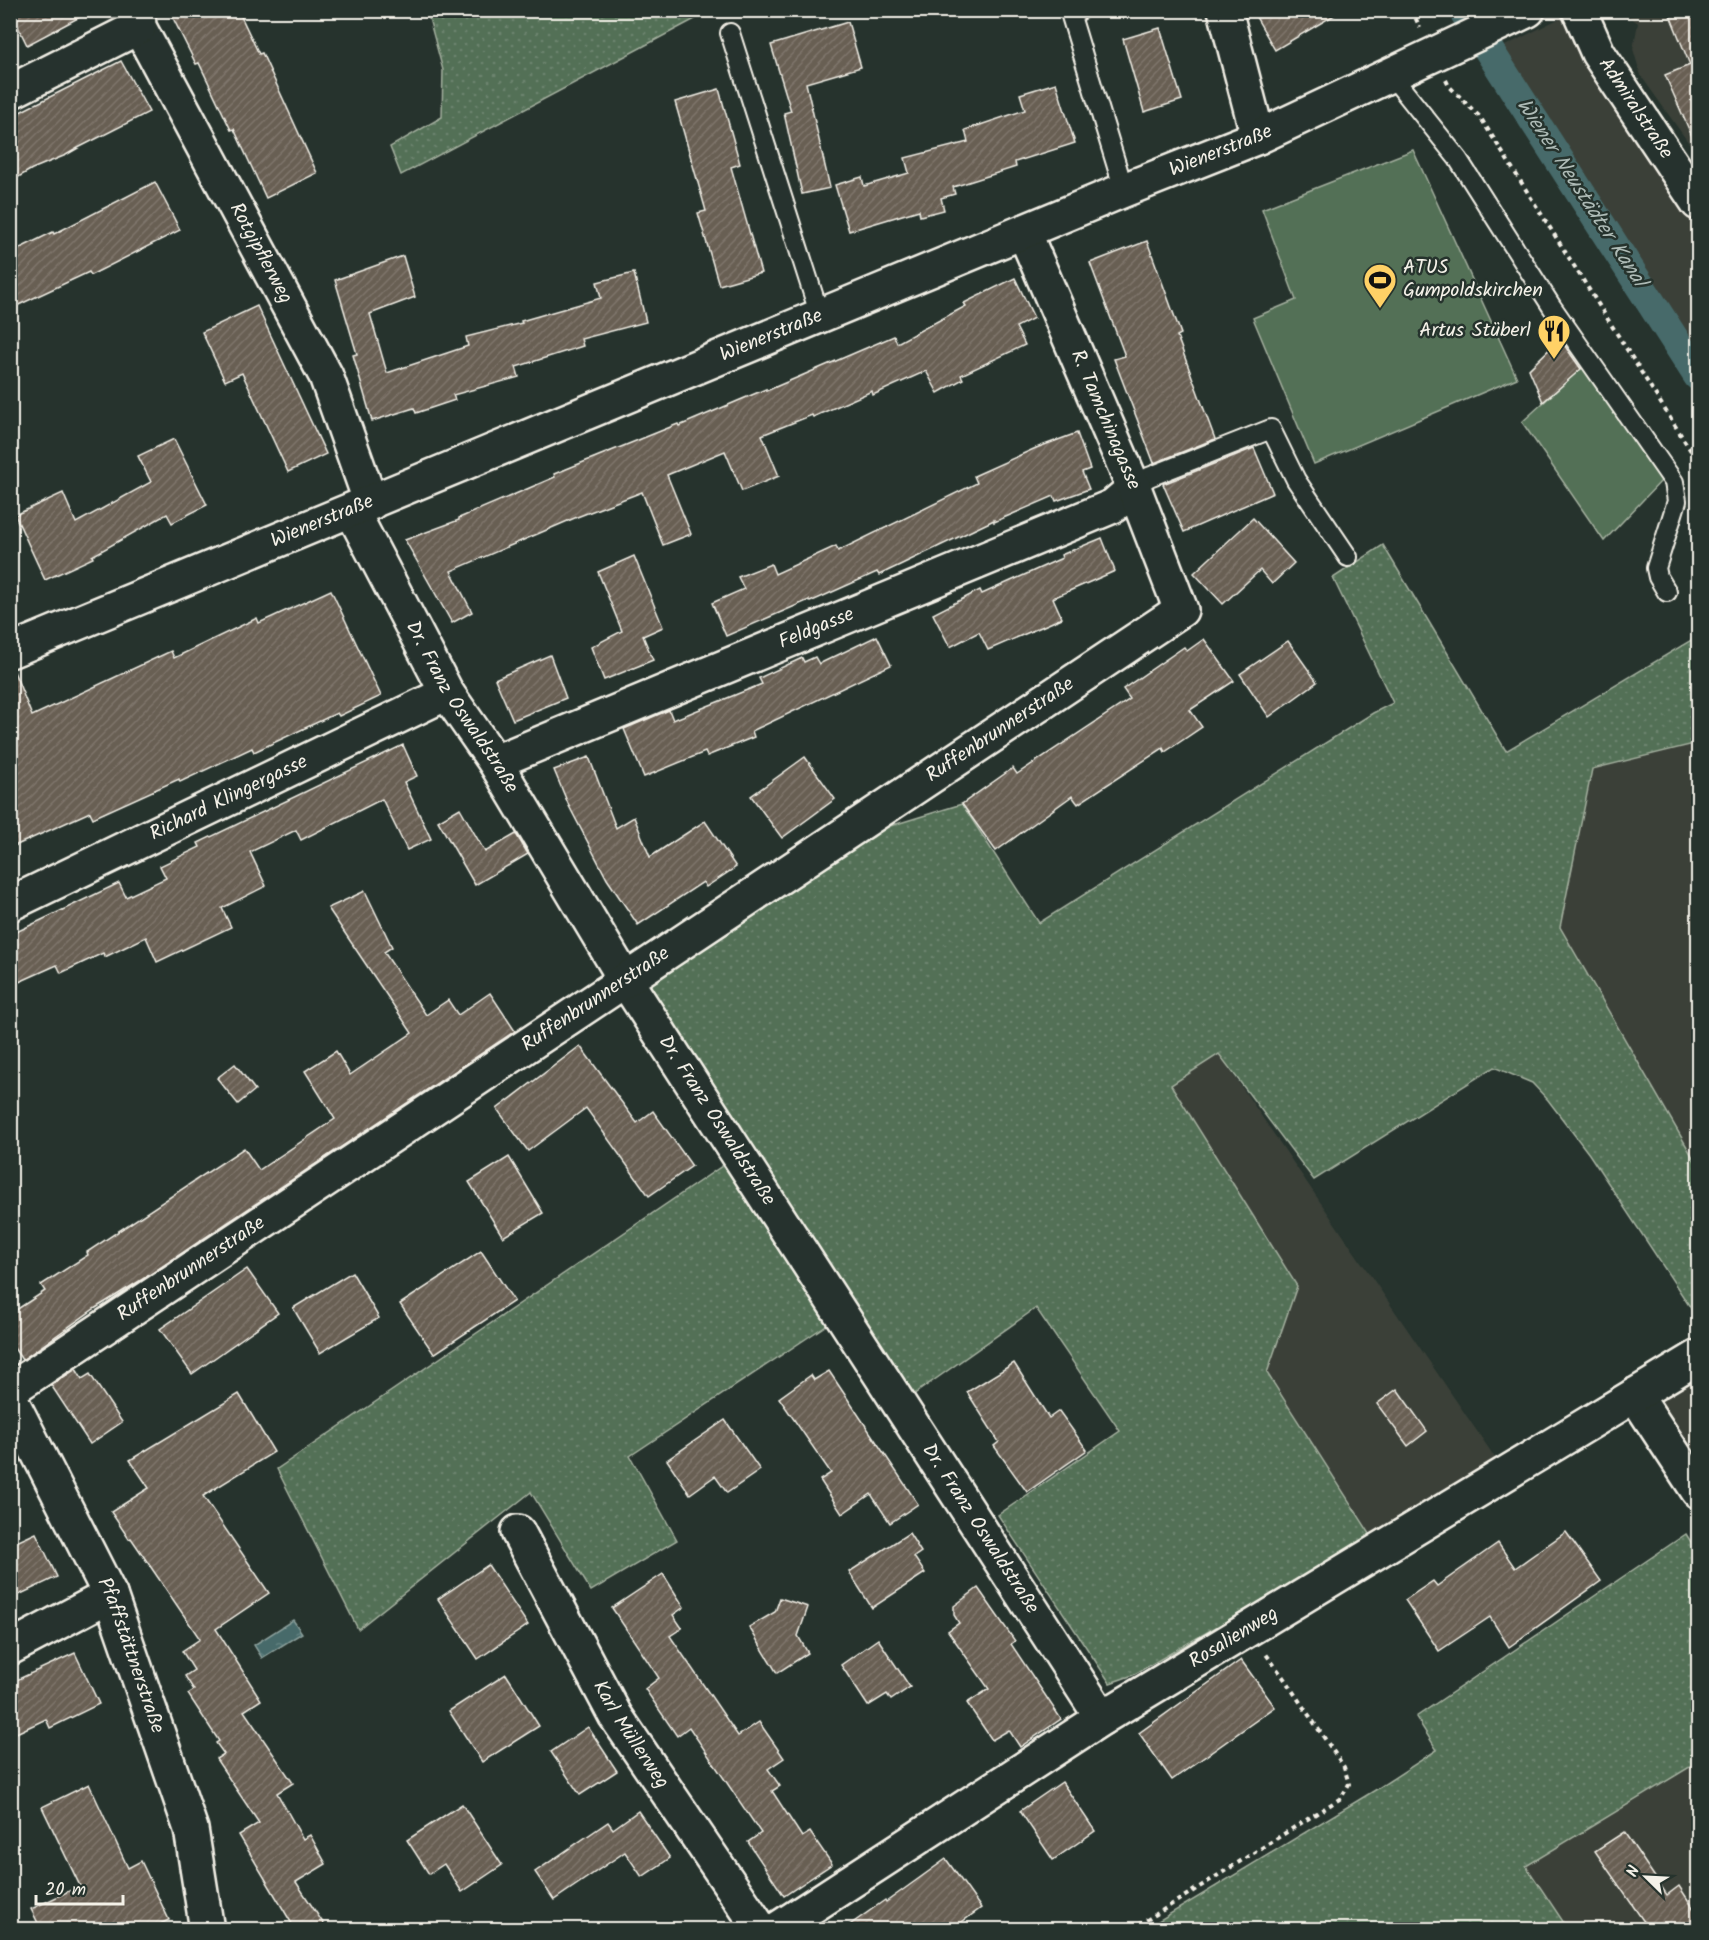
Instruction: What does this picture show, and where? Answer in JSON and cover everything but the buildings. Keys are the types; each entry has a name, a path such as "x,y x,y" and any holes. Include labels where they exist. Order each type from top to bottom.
{"street":[{"path":"1225,10 1258,137"},
{"name":"Admiralstraße","path":"1579,10 1598,53 1698,202"},
{"name":"Wienerstraße","path":"10,651 1124,190 1258,137 1518,16"},
{"path":"11,90 138,19"},
{"name":"Rotgipflerweg","path":"138,19 326,376 361,507"},
{"name":"R. Tamchinagasse","path":"1024,232 1134,488 1181,610"},
{"name":"Feldgasse","path":"495,762 1113,506 1134,488"},
{"name":"Dr. Franz Oswaldstraße","path":"361,507 447,693 495,762 626,981 1102,1718"},
{"name":"Ruffenbrunnerstraße","path":"10,1390 1181,610"},
{"name":"Richard Klingergasse","path":"10,904 447,693"},
{"name":"Rosalienweg","path":"776,1929 1102,1718 1698,1357"},
{"path":"1635,1395 1698,1491"},
{"name":"Pfaffstättnerstraße","path":"10,1398 110,1595 190,1829 207,1929"},
{"name":"Karl Müllerweg","path":"518,1532 615,1715 761,1929"},
{"path":"10,1648 110,1595"}],"lane":[{"path":"1080,10 1071,16 1124,190"},
{"path":"730,33 820,316"},
{"path":"1391,75 1458,159 1552,307 1674,482 1677,501 1656,568 1658,577 1667,592"},
{"path":"1134,488 1149,477 1271,429 1296,480 1348,557"}],"path":[{"path":"1412,10 1437,53 1449,86 1480,117 1698,462"},
{"path":"1131,1929 1341,1798 1349,1784 1344,1767 1284,1677 1247,1630"}],"shaded area":[{"path":"1622,11 1698,11 1698,156 1641,76 1633,49 1638,23"},
{"path":"1566,15 1698,218 1698,365 1491,53"},
{"path":"1698,743 1698,1166 1560,927 1592,769"},
{"path":"1219,1054 1496,1459 1372,1537 1267,1372 1297,1285 1171,1085"},
{"path":"1698,1340 1698,1458 1642,1374"},
{"path":"1698,1762 1698,1929 1568,1929 1525,1866"}],"green space":[{"path":"427,10 710,11 401,175 390,147 442,117 443,70"},
{"name":"ATUS Gumpoldskirchen","path":"1413,150 1517,378 1314,464 1253,318 1296,300 1262,209"},
{"path":"1585,365 1662,480 1604,541 1522,422"},
{"path":"1383,545 1506,751 1698,636 1698,743 1592,769 1560,927 1698,1166 1698,1319 1589,1154 1548,1100 1532,1083 1494,1067 1314,1180 1219,1054 1171,1085 1297,1286 1267,1373 1372,1537 1133,1675 1110,1683 998,1515 1120,1431 1036,1308 913,1395 855,1306 630,1456 677,1540 591,1591 531,1492 358,1629 277,1469 741,1153 640,986 877,830 962,804 1039,923 1373,713 1393,703 1333,578"},
{"path":"1686,1534 1698,1553 1698,1762 1526,1866 1568,1929 1145,1929 1377,1789 1437,1750 1416,1717"}],"water":[{"path":"293,1620 302,1633 262,1658 254,1645"}],"waterway":[{"name":"Wiener Neustädter Kanal","path":"1463,10 1698,376"}],"place":[{"name":"ATUS Gumpoldskirchen","path":"1380,309"},
{"name":"Artus Stüberl","path":"1554,360"}]}
